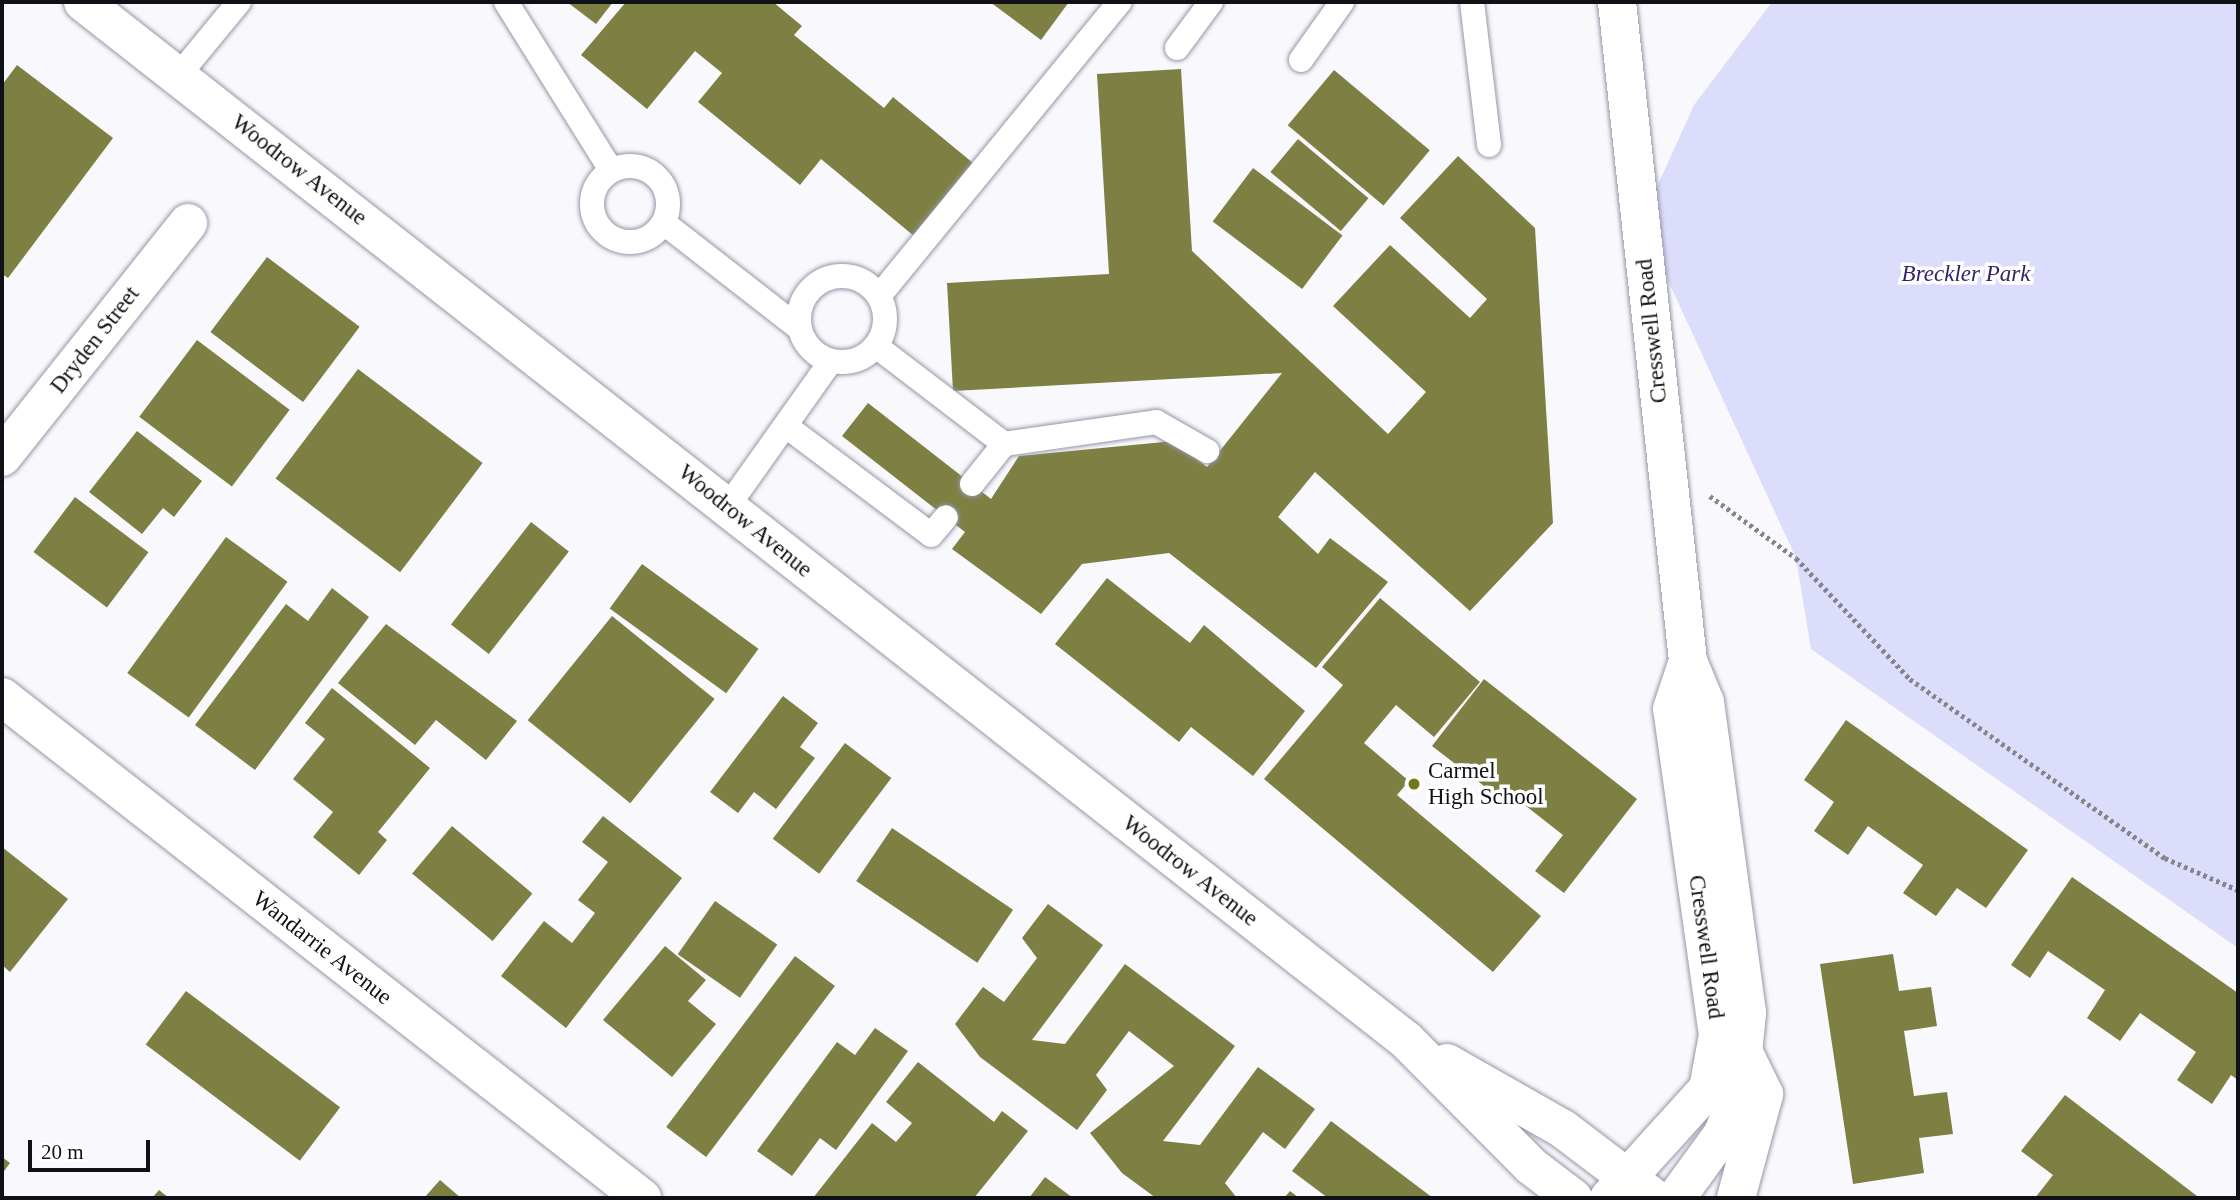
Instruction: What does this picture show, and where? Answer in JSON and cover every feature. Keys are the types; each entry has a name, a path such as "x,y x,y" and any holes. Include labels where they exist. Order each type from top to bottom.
{"street":[{"name":"Woodrow Avenue","path":"83,2 1406,1040 1531,1166 1573,1198"},
{"name":"Cresswell Road","path":"1617,2 1688,661 1705,702 1747,1013 1745,1055 1722,1135 1676,1198"},
{"name":"Dryden Street","path":"2,457 188,223"},
{"name":"Cresswell Road","path":"1630,1191 1708,1089 1718,1035 1672,709 1688,661"},
{"name":"Wandarrie Avenue","path":"2,697 642,1198"},
{"name":"Woodrow Avenue","path":"1406,1040 1563,1129 1630,1191"},
{"path":"1736,1198 1764,1094 1745,1055"}],"lane":[{"path":"178,76 239,2"},
{"path":"506,2 611,170"},
{"path":"879,296 1120,2"},
{"path":"1177,47 1211,2"},
{"path":"1301,60 1342,2"},
{"path":"1472,2 1489,145"},
{"path":"626,165 657,176 669,206 664,223 644,241 616,240 604,233 596,221 593,193 611,170 626,165"},
{"path":"664,223 799,328 805,343 831,361 863,358 876,346 884,330 879,296 851,276 833,276 804,296 799,328"},
{"path":"876,346 1004,444"},
{"path":"728,506 831,361"},
{"path":"972,484 1004,444 1156,422 1207,451"},
{"path":"786,426 931,535 946,517"}],"path":[{"path":"1667,465 1796,558 1910,679 2165,858 2238,890"}],"green space":[{"name":"Breckler Park","path":"1772,2 2238,2 2238,948 1811,649 1796,558 1641,222 1694,105"}],"building":[{"path":"567,2 613,2 596,24"},
{"path":"626,2 773,2 802,26 794,35 884,108 893,97 973,163 914,236 821,159 800,185 698,102 722,73 695,51 647,109 581,55"},
{"path":"990,2 1069,2 1041,40"},
{"path":"17,65 113,138 8,278 2,274 2,85"},
{"path":"1181,69 1192,251 1388,434 1426,392 1333,306 1390,245 1470,318 1487,299 1400,218 1458,156 1535,228 1553,523 1470,611 1315,472 1278,517 1318,554 1330,538 1388,582 1316,668 1169,553 1082,564 1041,614 952,549 965,532 842,436 868,403 991,499 1019,456 1174,441 1207,467 1282,373 953,391 947,283 1109,274 1097,74"},
{"path":"1334,70 1430,150 1383,206 1288,125"},
{"path":"1298,139 1368,198 1341,231 1270,172"},
{"path":"1253,168 1342,235 1302,289 1213,222"},
{"path":"267,257 360,327 303,402 210,332"},
{"path":"197,340 290,410 232,486 139,417"},
{"path":"358,369 483,463 400,572 276,478"},
{"path":"137,431 202,481 174,517 163,508 142,534 89,492"},
{"path":"75,497 148,552 107,607 33,552"},
{"path":"531,522 569,552 489,654 451,624"},
{"path":"226,537 287,582 189,718 127,673"},
{"path":"642,564 758,649 726,693 610,608"},
{"path":"1107,578 1190,643 1204,625 1305,711 1253,776 1191,727 1179,742 1055,644"},
{"path":"332,588 369,617 255,770 195,725 286,604 308,621"},
{"path":"1380,598 1480,682 1434,737 1396,705 1364,743 1409,781 1397,795 1541,916 1493,972 1264,779 1343,685 1322,667"},
{"path":"612,616 715,699 630,803 528,720"},
{"path":"386,624 517,721 486,760 436,720 415,745 338,683"},
{"path":"1484,679 1637,799 1564,893 1535,871 1563,835 1503,788 1497,796 1432,746"},
{"path":"332,688 430,768 378,832 387,840 359,875 313,837 333,812 293,779 325,739 305,723"},
{"path":"783,696 818,723 800,747 815,758 776,809 754,792 738,813 710,792"},
{"path":"1846,720 2028,850 1986,908 1957,888 1936,916 1903,893 1923,865 1868,826 1848,855 1814,831 1834,802 1804,780"},
{"path":"845,743 891,778 819,874 773,839"},
{"path":"603,816 682,878 566,1028 501,976 544,921 572,943 595,913 578,900 608,862 582,842"},
{"path":"452,826 532,893 493,941 412,873"},
{"path":"892,828 1013,910 977,963 856,881"},
{"path":"2,847 68,899 10,972 2,965"},
{"path":"2072,877 2238,993 2238,1080 2231,1075 2212,1104 2177,1080 2196,1052 2140,1013 2120,1041 2087,1018 2105,990 2048,951 2030,978 2011,965"},
{"path":"715,901 777,945 740,998 678,954"},
{"path":"1048,904 1103,945 1032,1040 1065,1044 1125,964 1235,1046 1163,1141 1200,1145 1258,1067 1315,1109 1285,1149 1263,1132 1225,1183 1237,1198 1156,1198 1122,1173 1090,1133 1174,1066 1129,1031 1096,1075 1107,1090 1077,1130 980,1057 955,1024 983,987 1004,1002 1037,958 1022,938"},
{"path":"665,946 706,980 688,1001 716,1024 672,1077 603,1020"},
{"path":"1893,954 1899,991 1931,987 1937,1026 1904,1031 1914,1096 1947,1092 1953,1134 1919,1138 1924,1173 1853,1184 1820,964"},
{"path":"795,956 835,986 706,1157 666,1127"},
{"path":"186,991 340,1107 300,1161 146,1045"},
{"path":"875,1028 908,1051 836,1150 820,1138 792,1176 757,1151 837,1042 855,1055"},
{"path":"918,1062 994,1122 1002,1111 1028,1131 974,1198 813,1198 872,1123 896,1142 912,1123 886,1102"},
{"path":"2065,1095 2197,1196 2035,1198 2053,1175 2021,1151"},
{"path":"1331,1121 1433,1198 1328,1198 1292,1171"},
{"path":"2,1157 10,1163 2,1174"},
{"path":"1045,1177 1073,1198 1029,1198"},
{"path":"440,1180 461,1198 424,1198"},
{"path":"159,1190 169,1198 152,1198"},
{"path":"1290,1191 1299,1198 1284,1198"}],"place":[{"name":"Carmel High School","path":"1414,784"}]}
